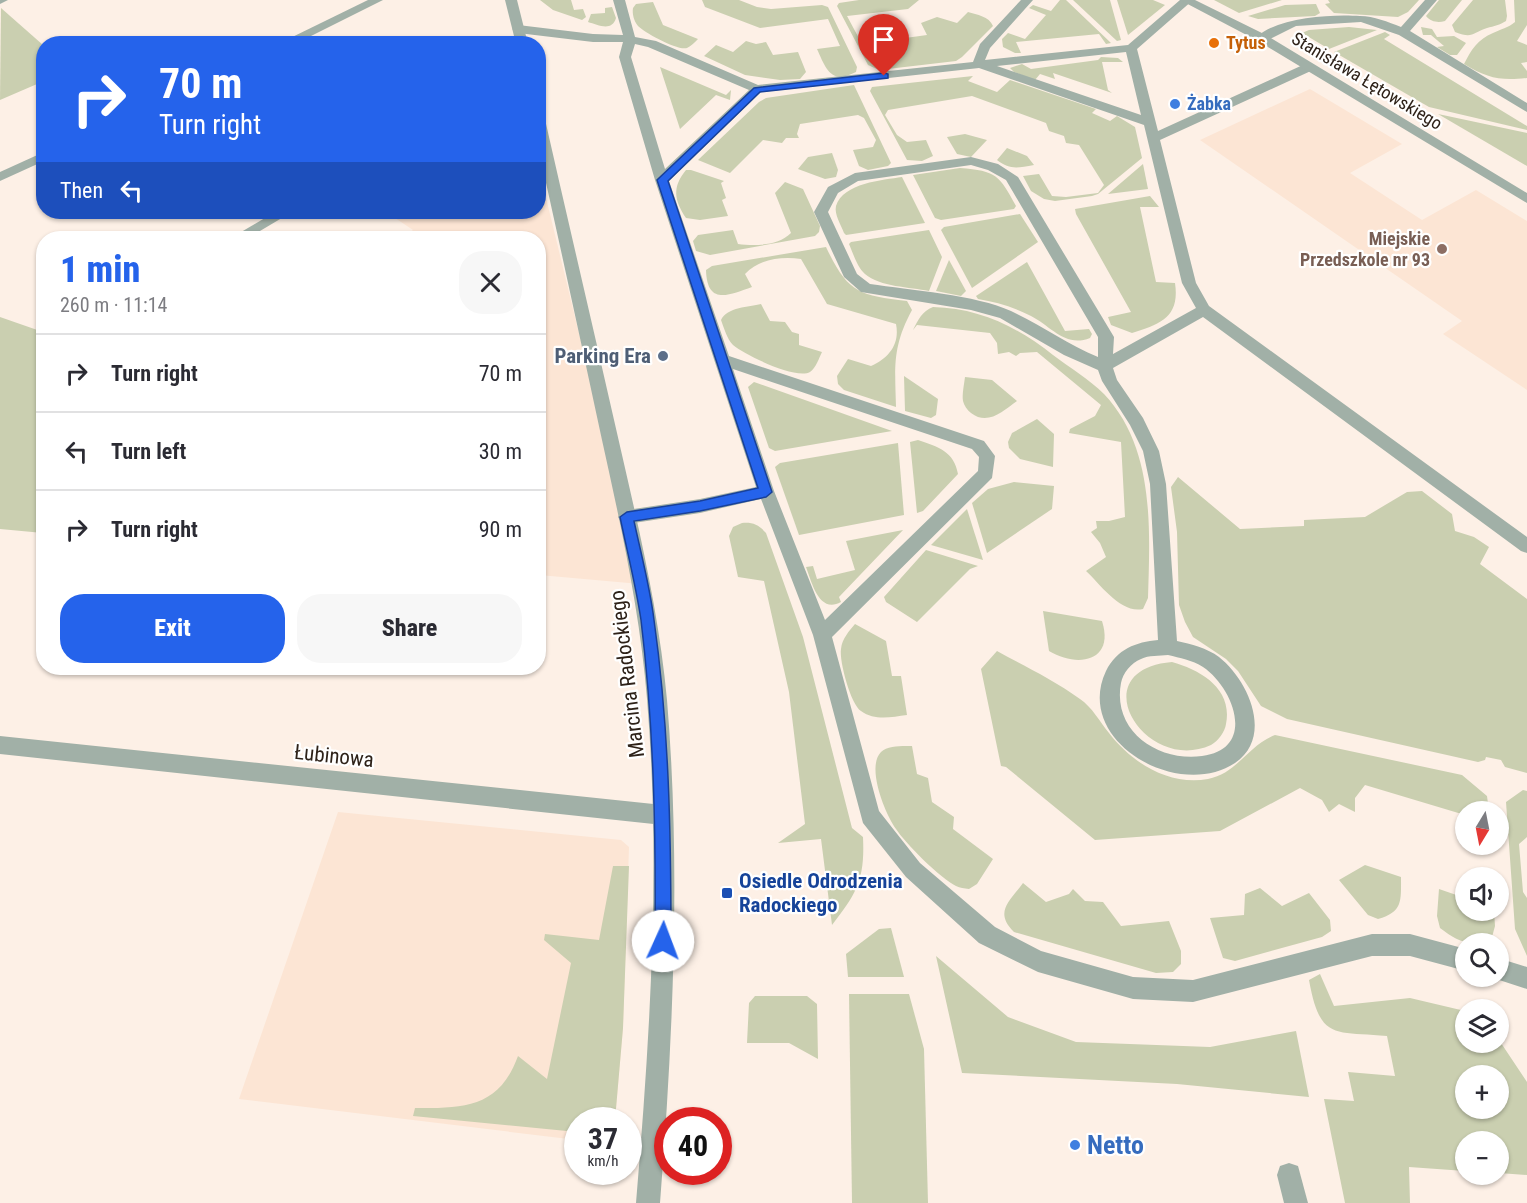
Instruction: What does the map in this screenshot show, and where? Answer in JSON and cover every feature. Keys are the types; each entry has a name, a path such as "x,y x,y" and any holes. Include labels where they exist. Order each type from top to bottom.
{"street":[{"path":"301,36 377,0"},
{"path":"511,0 520,36"},
{"path":"619,0 630,39 625,57 662,180 766,492 822,635 870,816 913,870 987,935 1038,961 1133,988 1193,991 1372,945 1410,945 1455,957"},
{"path":"978,64 984,47 1027,0"},
{"path":"518,29 593,38 630,39 652,44 757,90 1131,48 1186,0"},
{"name":"Stanisława Łętowskiego","path":"1186,0 1262,38 1527,199"},
{"path":"1403,32 1431,0"},
{"path":"1262,38 1295,23 1361,19 1383,24 1403,32 1527,108"},
{"path":"1131,48 1189,283 1204,310 1527,546"},
{"path":"978,64 1151,123"},
{"path":"1154,138 1309,67"},
{"path":"662,180 757,90"},
{"name":"Marcina Radockiego","path":"546,151 627,517 647,617 657,699 663,814 664,918 654,1129 648,1203"},
{"path":"0,177 36,160"},
{"path":"1105,366 1069,351 1005,314 971,305 866,288 851,277 821,212 826,196 838,185 855,177 971,161 993,166 1011,177 1106,337 1105,366 1110,381 1137,422 1151,451 1158,484 1168,647"},
{"path":"251,231 272,219"},
{"path":"1105,366 1204,310"},
{"path":"723,360 978,445 987,456 986,473 822,635"},
{"path":"627,517 700,506 766,492"},
{"path":"1168,647 1190,651 1210,661 1227,676 1240,693 1246,713 1245,732 1236,749 1221,762 1199,768 1176,766 1153,758 1132,745 1118,726 1109,697 1109,687 1116,669 1129,656 1147,648 1168,647"},
{"name":"Łubinowa","path":"0,745 663,814"},
{"path":"1509,973 1525,979"},
{"path":"1288,1175 1296,1203"}],"shaded area":[{"name":"Miejskie Przedszkole nr 93","path":"1310,89 1402,144 1350,173 1422,220 1476,190 1527,221 1527,390 1443,334 1462,321 1200,140"},
{"path":"546,198 640,584 546,576 546,231 413,230 396,219 546,219"},
{"path":"338,812 621,840 629,847 623,1028 616,1107 564,1107 564,1138 239,1099"}],"green space":[{"path":"540,0 571,0 574,10 583,9 586,17 582,20 553,10"},
{"path":"702,0 739,0 757,7 771,9 822,5 828,7 857,67 856,72 848,76 835,76 823,63 817,49 840,46 828,19 760,28 705,7"},
{"path":"859,0 919,0 908,9 847,16 862,44 927,35 921,23 937,17 957,23 968,12 986,18 993,26 956,61 879,70 868,65 837,6 839,3"},
{"path":"1060,0 1066,0 1111,43 1106,44 1099,34 1016,42 1021,53 1015,53 1003,47 1002,39 1008,33 1025,39 1046,15 1029,8 1033,5 1051,11"},
{"path":"1073,0 1110,0 1121,40 1117,41"},
{"path":"1117,0 1153,0 1165,5 1128,35"},
{"path":"1214,0 1282,0 1239,13"},
{"path":"1328,0 1419,0 1408,12 1398,17 1334,13 1325,4 1330,3"},
{"path":"1439,0 1462,0 1445,21 1437,22 1426,16"},
{"path":"1473,0 1505,0 1506,21 1472,35 1455,32 1452,25"},
{"path":"1514,0 1527,0 1527,25 1517,41 1527,45 1527,62 1521,63 1527,71 1527,78 1494,77 1480,73 1464,64 1472,50 1483,38 1515,22"},
{"path":"653,2 663,25 698,39 687,48 677,47 647,33 638,26 635,22 633,8 636,4"},
{"path":"1316,4 1320,13 1315,16 1258,19 1248,16 1285,5"},
{"path":"612,7 616,18 611,25 604,26 588,22 591,14 605,13 605,8"},
{"path":"1,8 36,39 36,84 0,100"},
{"path":"1349,27 1377,30 1329,49 1302,33 1309,30"},
{"path":"1421,27 1432,29 1437,37 1454,36 1466,43 1457,55 1450,55 1437,47 1444,46 1431,35 1423,35"},
{"path":"1385,32 1390,35 1384,39 1527,126 1527,130 1429,107 1334,52"},
{"path":"746,41 756,44 766,42 773,55 798,52 806,72 800,79 780,80 745,75 704,56 716,45 733,52"},
{"path":"1101,57 1118,58 1123,62 1102,62 1108,90 1112,93 1053,73 1055,79 1040,74 1035,80 1014,72 1010,68 1022,64 1031,69 1098,60"},
{"path":"660,67 726,95 731,90 730,100 716,95 680,129"},
{"path":"973,76 968,81 997,92 1010,80 1096,109 1092,113 1110,121 1117,116 1135,127 1142,158 1098,194 1055,201 1044,199 1031,191 1023,176 1039,174 1052,196 1066,197 1098,193 1104,185 1079,145 1066,143 1064,136 1049,131 1046,123 972,96 888,110 885,115 897,135 907,142 926,140 933,156 922,161 907,160 870,91 872,87"},
{"path":"854,85 891,163 888,166 868,170 859,166 853,150 873,147 876,140 864,118 858,115 800,124 797,134 799,138 786,138 782,143 763,140 730,173 698,160 766,98"},
{"path":"1438,114 1527,133 1527,166"},
{"path":"965,134 987,140 971,157 957,154 947,137"},
{"path":"1007,148 1027,156 1034,165 1014,167 997,160"},
{"path":"832,153 838,170 836,177 825,179 798,169 808,157"},
{"path":"1143,164 1148,189 1108,194"},
{"path":"960,168 982,171 996,176 1016,206 1014,209 941,220 935,218 913,175"},
{"path":"686,170 724,181 721,183 726,198 722,200 728,216 700,220 686,218 676,194 678,182"},
{"path":"902,177 925,223 846,235 844,233 836,212 840,198 864,184"},
{"path":"785,182 803,189 820,226 815,236 710,255 696,251 693,241 698,235 733,230 738,244 752,245 773,243 786,237 791,233 775,193"},
{"path":"1150,196 1159,207 1140,207 1156,282 1175,283 1176,295 1171,311 1166,317 1152,326 1132,333 1111,325 1108,317 1131,312 1075,209"},
{"path":"1020,214 1038,242 972,288 941,230 944,227"},
{"path":"929,230 942,257 929,291 887,284 871,278 860,268 849,244 851,242"},
{"path":"826,247 841,274 856,289 877,296 907,301 912,310 901,335 896,357 896,407 844,390 838,384 837,376 848,359 871,366 883,359 895,344 896,324 827,304 801,259 779,258 757,265 745,274 752,287 728,295 715,293 710,289 707,281 706,270 712,266"},
{"path":"949,260 966,291 961,296 936,291"},
{"path":"1027,262 1065,331 1089,329 1092,334 1090,338 1073,340 1066,338 1025,313 1005,305 978,299 976,296"},
{"path":"761,304 770,321 785,322 792,332 799,334 799,345 822,352 810,372 803,374 783,370 748,355 731,343 721,320 724,316 733,310"},
{"path":"933,307 982,315 1026,336 1092,383 1121,415 1133,439 1146,490 1149,572 1148,598 1143,609 1127,607 1119,603 1086,571 1106,557 1100,543 1091,532 1097,528 1096,521 1125,517 1121,442 1069,433 1070,429 1095,416 1101,405 1037,352 1020,353 1016,356 1009,352 998,354 997,343 990,333 917,325 913,330 923,313"},
{"path":"0,317 36,330 36,532 0,529"},
{"path":"904,376 938,399 936,415 931,418 905,411"},
{"path":"965,377 992,380 1017,401 995,416 977,417 963,403"},
{"path":"754,382 892,431 775,451 769,448 748,387"},
{"path":"1037,419 1054,434 1053,467 1020,459 1009,448 1008,442 1012,433"},
{"path":"918,440 949,455 958,474 923,511 917,513 910,442"},
{"path":"898,443 904,515 799,535 775,467 780,463"},
{"path":"1178,477 1240,529 1304,526 1304,520 1365,517 1407,492 1422,491 1452,514 1455,531 1474,537 1489,547 1480,564 1527,599 1527,773 1505,767 1501,760 1486,757 1485,760 1478,762 1287,719 1261,706 1238,671 1226,659 1193,637 1185,622 1179,605 1177,532 1171,487"},
{"path":"1014,482 1054,486 1052,509 987,553 972,503 988,489"},
{"path":"967,509 983,560 931,545"},
{"path":"742,523 756,525 766,533 803,637 852,828 863,837 863,864 858,885 848,904 832,925 821,839 778,843 805,824 789,692 764,581 738,577 729,536 733,527"},
{"path":"903,530 839,597 841,602 833,605 822,600 814,588 806,567 813,566 817,579 855,570 846,541"},
{"path":"926,550 978,566 970,569 917,622 886,602 884,597"},
{"path":"1043,611 1102,621 1105,635 1098,653 1082,660 1060,656 1049,651"},
{"path":"855,624 886,641 892,676 901,676 907,715 883,718 872,716 861,711 853,700 846,682 841,649 848,632"},
{"path":"997,651 1049,679 1088,706 1118,744 1140,763 1152,770 1179,779 1208,779 1218,776 1235,765 1257,745 1275,735 1462,775 1487,796 1488,801 1455,801 1455,812 1365,785 1355,798 1355,812 1339,804 1329,812 1322,800 1300,788 1220,831 1095,840 1006,767 1001,766 981,669"},
{"path":"1172,662 1204,676 1220,691 1225,701 1227,712 1225,727 1221,736 1211,745 1187,750 1164,746 1145,734 1132,718 1127,700 1130,683 1145,669"},
{"path":"912,746 917,774 928,778 932,802 954,817 953,829 993,859 977,884 969,889 949,882 915,851 896,829 882,802 876,779 877,759 881,752 888,748"},
{"path":"1523,790 1527,791 1527,837 1519,844 1523,892 1527,898 1527,956 1515,929 1507,801"},
{"path":"1365,865 1401,877 1399,904 1392,913 1378,919 1368,915 1339,880"},
{"path":"613,866 629,866 623,1028 616,1107 564,1107 564,1131 413,1116 415,1108 449,1107 478,1102 501,1086 518,1056 547,1079 571,963 544,940 545,934 599,940"},
{"path":"1023,883 1046,902 1069,894 1073,889 1085,901 1103,902 1121,926 1169,921 1181,951 1181,964 1173,972 1156,973 1014,932 1008,925 1004,913"},
{"path":"1260,888 1282,906 1309,893 1330,920 1331,931 1322,937 1235,961 1223,958 1210,918 1244,915 1245,894"},
{"path":"1439,889 1455,895 1455,921 1495,921 1495,926 1493,933 1455,933 1455,938 1440,928 1437,916"},
{"path":"891,928 904,977 848,977 846,954 879,929"},
{"path":"936,956 1008,1017 1076,1042 1210,1047 1296,1031 1309,1097 1177,1084 962,1073"},
{"path":"1320,974 1334,1006 1410,998 1455,1009 1455,1053 1508,1053 1527,1082 1527,1175 1509,1174 1509,1131 1455,1131 1455,1170 1409,1167 1410,1203 1345,1203 1324,1099 1354,1101 1348,1072 1395,1076 1387,1036 1354,1034 1332,1029 1318,1014 1309,980"},
{"path":"849,994 909,994 924,1049 928,1203 852,1203"},
{"path":"755,996 807,996 817,1004 818,1059 789,1043 747,1043 749,1003"}],"place":[{"name":"Tytus","path":"1214,43"},
{"name":"Żabka","path":"1175,104"},
{"name":"Miejskie Przedszkole nr 93","path":"1442,249"},
{"name":"Parking Era","path":"663,356"},
{"name":"Osiedle Odrodzenia Radockiego","path":"727,893"},
{"name":"Netto","path":"1075,1145"}],"route":[{"path":"663,941 664,830 657,699 647,617 627,517 700,506 766,492 662,180 757,90 884,76"}]}
